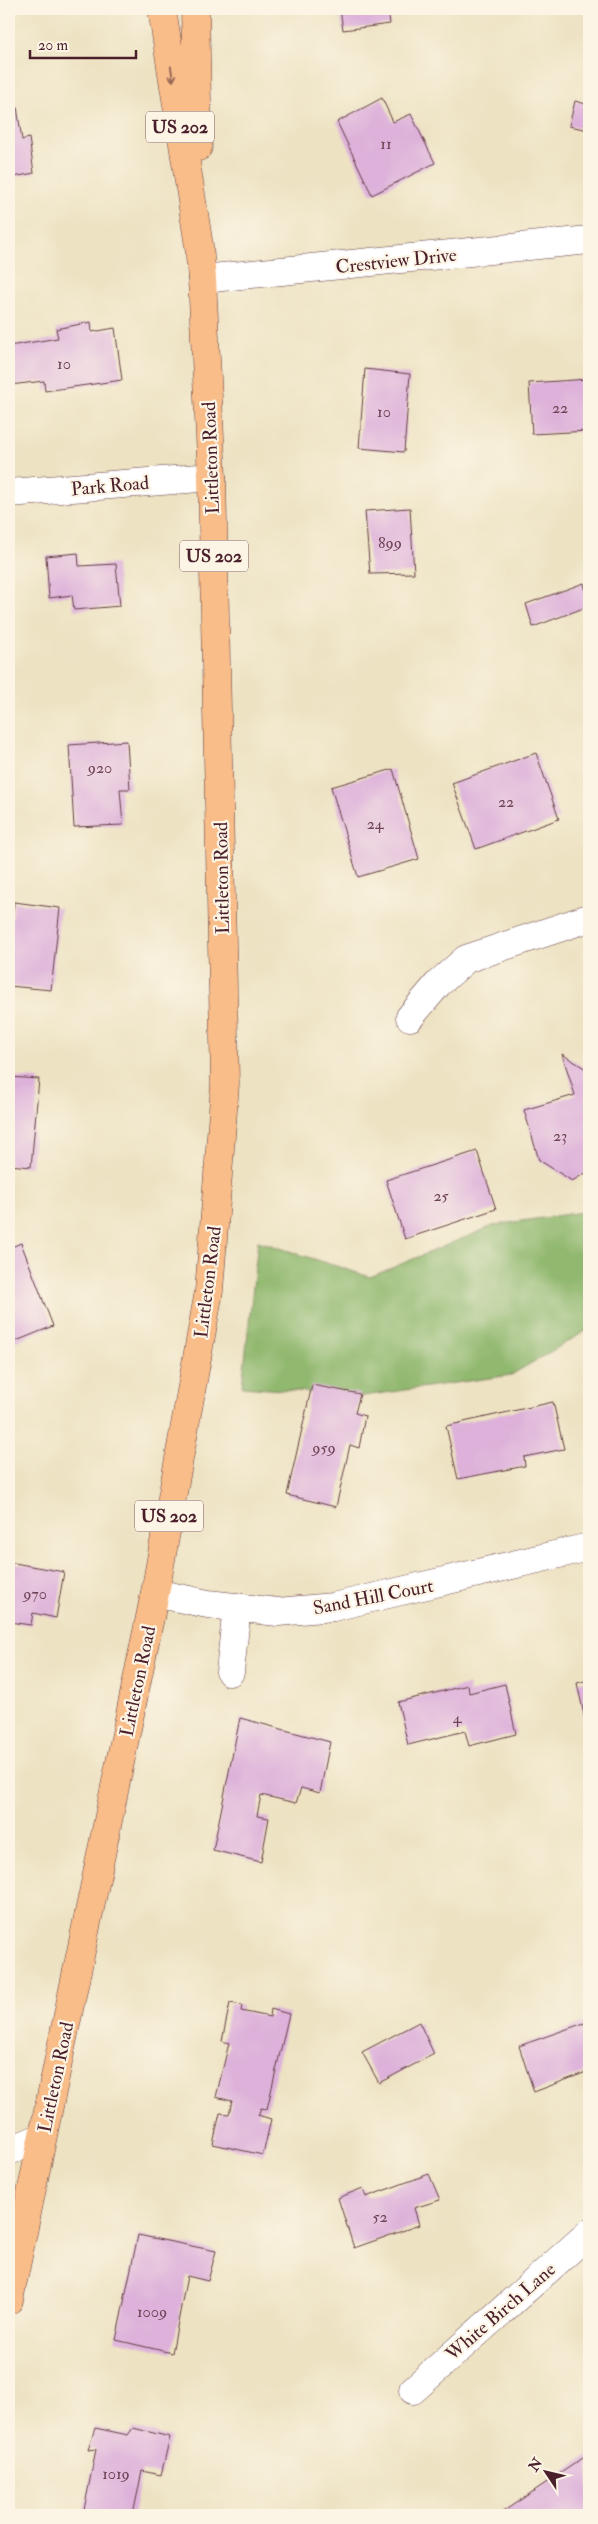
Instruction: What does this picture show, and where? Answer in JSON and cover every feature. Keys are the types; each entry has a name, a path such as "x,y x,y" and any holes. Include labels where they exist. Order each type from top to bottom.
{"main road":[{"name":"Littleton Road","path":"9,2300 155,1593 208,1291 225,1084 212,477 202,279 199,246 162,9"},
{"name":"Littleton Road","path":"195,9 199,246"}],"street":[{"name":"Crestview Drive","path":"202,279 589,240"},
{"name":"Park Road","path":"9,493 212,477"},
{"path":"410,1017 438,984 466,960 589,918"},
{"name":"Sand Hill Court","path":"155,1593 208,1604 278,1612 333,1607 589,1547"},
{"path":"230,1672 237,1607"},
{"path":"9,2151 42,2137"},
{"name":"White Birch Lane","path":"412,2390 589,2233"}],"green space":[{"path":"589,1211 589,1329 511,1375 363,1396 242,1387 258,1241 370,1277 495,1225"}],"building":[{"path":"340,9 388,9 390,24 343,30"},
{"path":"589,95 589,130 569,126 575,101 586,104"},
{"path":"382,98 393,122 411,114 435,163 372,195 337,122"},
{"path":"17,107 22,140 29,138 34,173 9,178 9,108"},
{"path":"91,322 92,332 115,328 122,380 45,391 44,381 10,385 9,346 58,338 56,329"},
{"path":"365,369 410,374 404,452 359,448"},
{"path":"589,379 589,431 532,434 529,383"},
{"path":"410,508 414,573 370,574 365,511"},
{"path":"78,553 79,566 116,564 120,606 74,610 72,595 49,598 46,556"},
{"path":"584,583 589,606 533,627 526,604"},
{"path":"127,741 130,789 120,789 123,825 74,827 69,745"},
{"path":"536,753 559,819 476,849 452,783"},
{"path":"393,769 419,859 358,877 331,787"},
{"path":"14,902 60,908 51,990 9,986 9,944"},
{"path":"562,1054 586,1069 589,1079 589,1171 572,1181 539,1160 524,1110 575,1095"},
{"path":"9,1077 39,1079 31,1167 9,1165"},
{"path":"477,1151 496,1209 405,1239 386,1180"},
{"path":"21,1243 53,1326 9,1344 9,1248"},
{"path":"312,1385 360,1394 355,1413 365,1416 359,1448 350,1445 336,1507 287,1495"},
{"path":"553,1402 564,1449 524,1457 525,1466 458,1479 446,1426"},
{"path":"9,1562 64,1572 56,1618 33,1613 31,1625 9,1622"},
{"path":"589,1680 589,1733 588,1733 577,1683"},
{"path":"505,1684 516,1734 469,1746 465,1731 408,1745 398,1702 468,1685 469,1693"},
{"path":"240,1718 330,1742 320,1793 301,1788 296,1803 261,1795 257,1816 269,1818 261,1862 213,1850"},
{"path":"230,2003 242,2005 241,2011 270,2017 271,2009 289,2014 267,2109 261,2108 258,2115 271,2119 263,2155 213,2144 220,2113 229,2114 232,2101 216,2097 229,2043 222,2041"},
{"path":"419,2022 434,2054 379,2083 362,2052"},
{"path":"584,2023 589,2032 589,2071 534,2092 519,2046"},
{"path":"429,2174 440,2200 414,2208 419,2225 354,2248 338,2198 363,2188 366,2197"},
{"path":"138,2235 216,2251 208,2281 187,2276 172,2353 116,2340"},
{"path":"95,2428 128,2435 133,2428 170,2437 161,2475 142,2471 133,2515 83,2515 96,2449 88,2450"},
{"path":"589,2454 589,2515 498,2515"}]}
